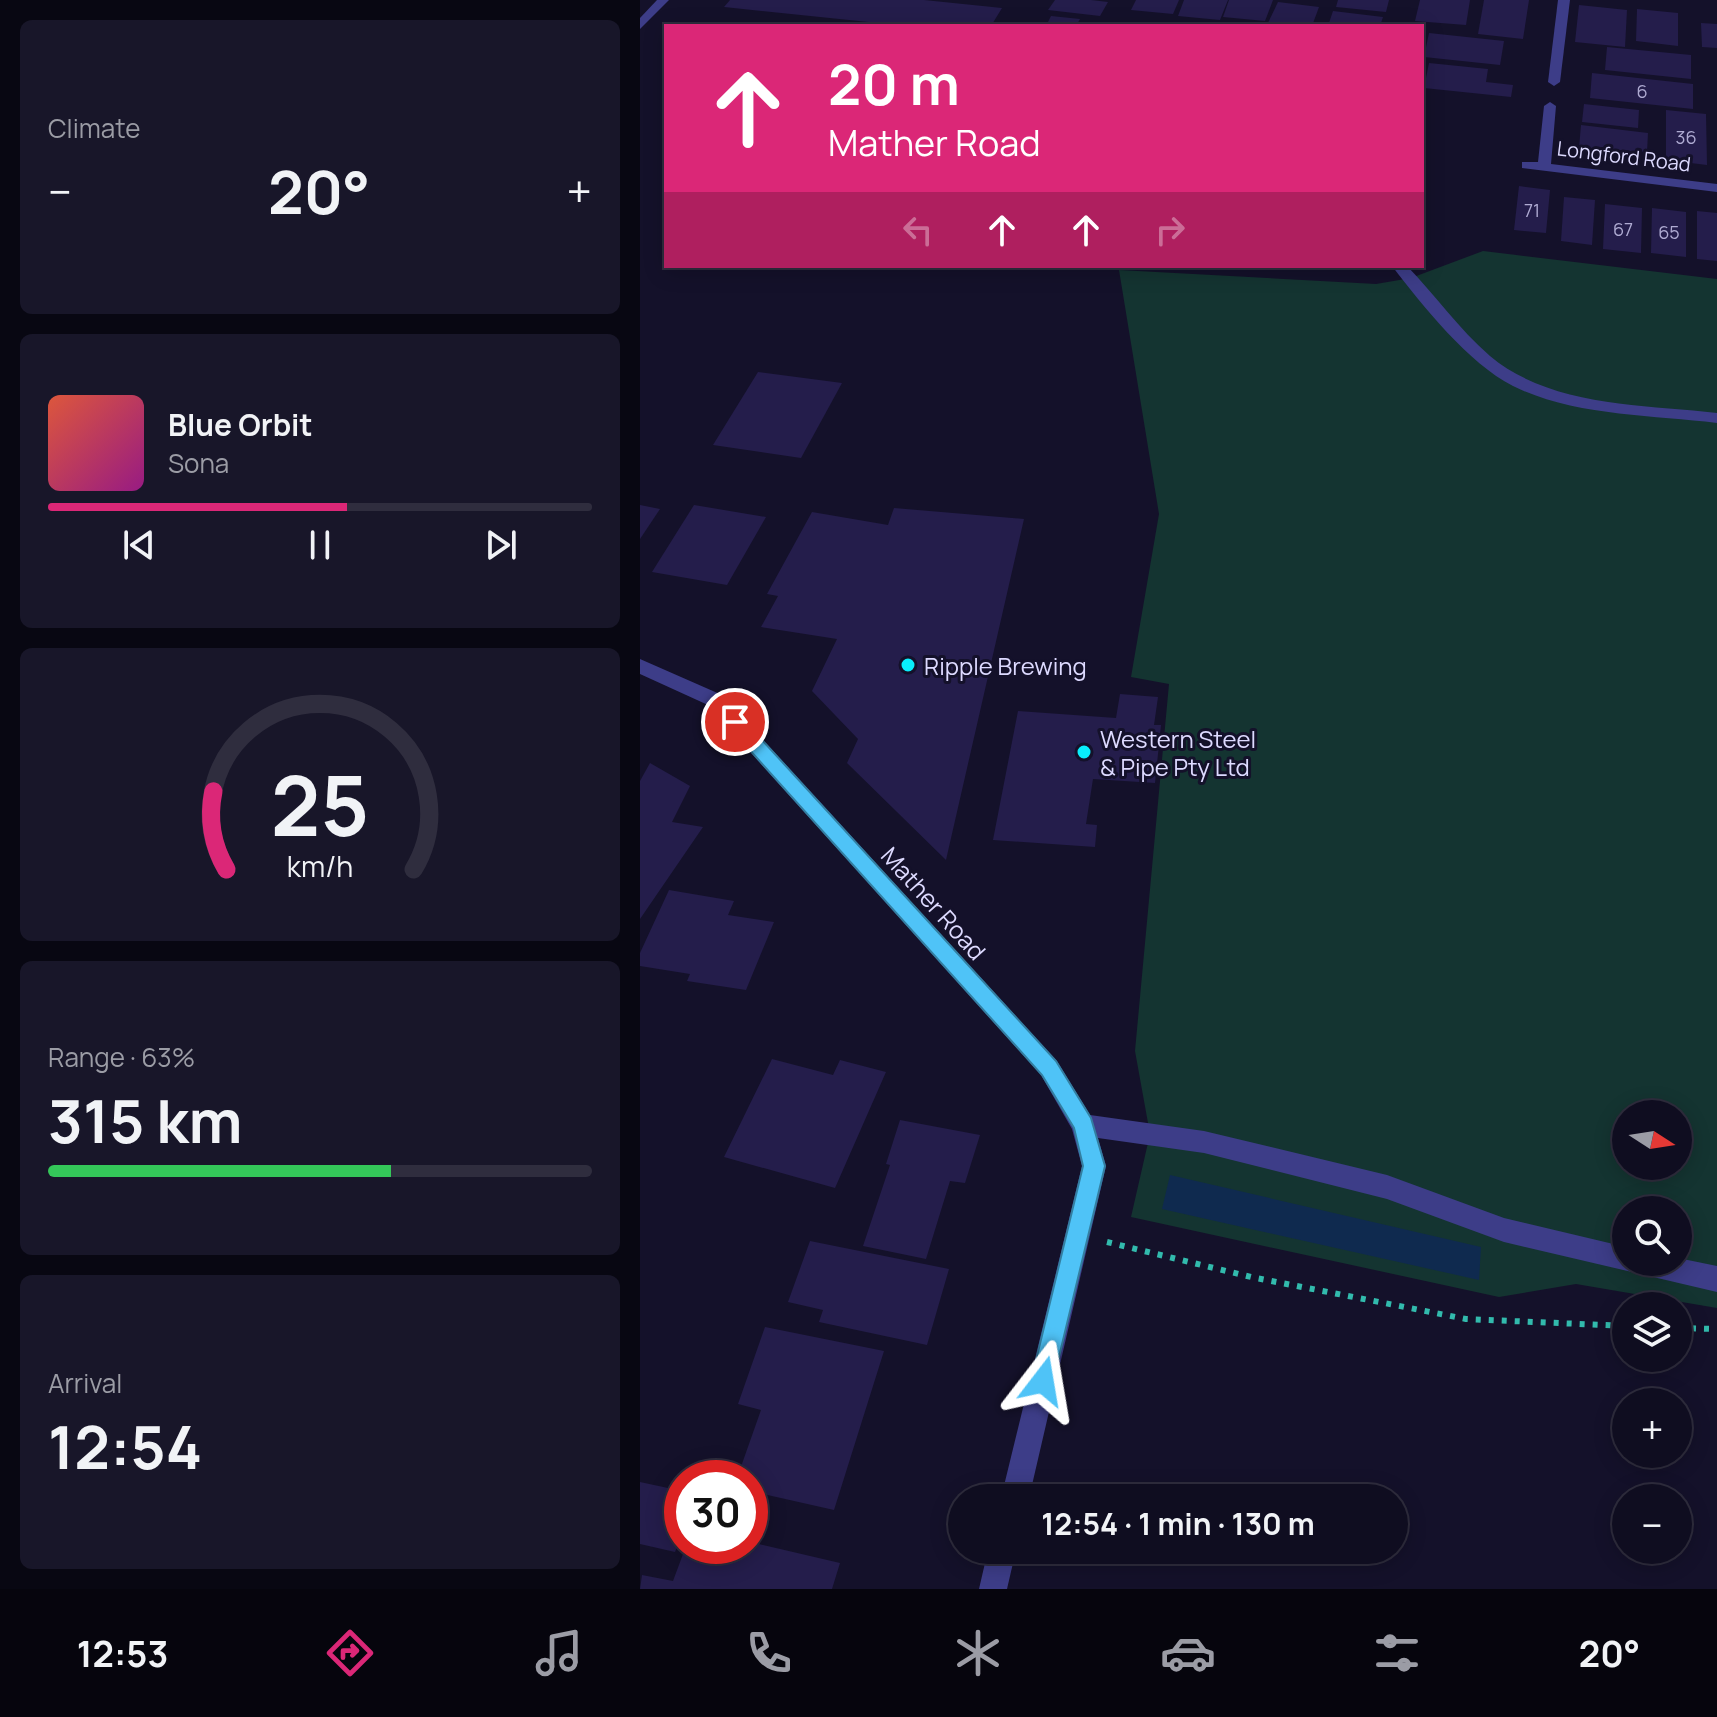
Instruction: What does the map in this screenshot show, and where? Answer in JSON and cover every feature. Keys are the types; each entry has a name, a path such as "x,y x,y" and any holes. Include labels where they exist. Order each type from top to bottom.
{"street":[{"path":"641,23 663,0"},
{"path":"1554,82 1564,0"},
{"path":"1544,167 1550,106"},
{"name":"Longford Road","path":"1527,165 1717,188"},
{"path":"1401,268 1473,347 1518,382 1576,398 1717,418"},
{"name":"Mather Road","path":"640,666 715,700 1049,1068 1083,1125 1094,1166 1018,1484"},
{"path":"1083,1125 1204,1142 1387,1187 1504,1230 1612,1256"},
{"path":"1692,1274 1717,1279"},
{"path":"993,1589 999,1564"}],"path":[{"path":"1079,1235 1251,1277 1466,1319 1612,1325"},
{"path":"1692,1328 1717,1329"}],"green space":[{"path":"1483,251 1717,279 1717,1308 1692,1304 1692,1292 1623,1292 1576,1284 1499,1297 1131,1217 1150,1134 1135,1051 1169,684 1131,677 1159,514 1119,270 1376,284 1411,278"}],"water":[{"path":"1170,1175 1481,1247 1479,1280 1162,1209"}],"building":[{"path":"730,0 924,0 1002,8 992,24 888,24 724,7"},
{"path":"1055,0 1108,2 1100,16 1048,10"},
{"path":"1136,0 1179,0 1173,14 1131,10"},
{"path":"1184,0 1228,0 1220,20 1178,16"},
{"path":"1229,0 1273,0 1265,21 1223,17"},
{"path":"1338,0 1389,0 1386,12 1336,7"},
{"path":"1420,0 1470,0 1466,25 1415,21"},
{"path":"1484,0 1529,0 1523,39 1478,34"},
{"path":"1278,2 1319,7 1313,24 1267,24"},
{"path":"1579,5 1627,10 1625,47 1575,42"},
{"path":"1637,9 1678,13 1678,46 1636,41"},
{"path":"1333,11 1383,17 1381,24 1329,24"},
{"path":"1051,16 1080,19 1077,24 1047,24"},
{"path":"1701,23 1717,24 1717,48 1702,47"},
{"path":"1429,33 1504,41 1500,65 1424,57"},
{"path":"1607,47 1691,55 1691,79 1605,70"},
{"path":"1429,63 1488,69 1486,82 1513,85 1511,97 1424,88"},
{"path":"1592,73 1693,84 1693,109 1590,98"},
{"path":"1584,104 1639,110 1638,128 1582,122"},
{"path":"1666,110 1706,114 1707,165 1666,160"},
{"path":"1581,125 1648,133 1647,152 1579,148"},
{"path":"1519,186 1550,190 1546,233 1514,230"},
{"path":"1564,197 1595,200 1592,245 1561,241"},
{"path":"1605,204 1642,208 1641,253 1603,249"},
{"path":"1652,208 1686,212 1686,257 1651,253"},
{"path":"1697,211 1717,213 1717,261 1697,259"},
{"path":"758,372 842,383 801,458 713,445"},
{"path":"640,505 660,509 640,539"},
{"path":"694,505 766,517 727,585 652,572"},
{"name":"Ripple Brewing","path":"894,508 1024,519 946,860 847,763 858,739 812,691 837,639 761,627 778,596 767,594 812,512 888,525"},
{"name":"Western Steel & Pipe Pty Ltd","path":"1120,694 1158,697 1154,725 1161,725 1155,783 1093,779 1086,824 1097,825 1095,847 993,840 1018,711 1116,718"},
{"path":"650,763 690,786 672,822 703,827 640,919 640,781"},
{"path":"669,890 734,901 728,915 774,922 746,990 687,981 690,974 640,966 640,953"},
{"path":"772,1059 833,1075 840,1060 886,1072 835,1188 724,1157"},
{"path":"900,1120 980,1135 965,1183 950,1181 926,1259 863,1246 890,1165 886,1164"},
{"path":"810,1241 949,1269 927,1345 819,1322 823,1310 788,1302"},
{"path":"765,1327 884,1351 834,1510 768,1495 768,1460 743,1460 761,1410 738,1404"},
{"path":"640,1482 664,1487 664,1549 640,1544"},
{"path":"768,1546 840,1563 832,1589 640,1589 642,1575 673,1581 679,1564 768,1564"}],"place":[{"name":"Ripple Brewing","path":"908,665"},
{"name":"Western Steel & Pipe Pty Ltd","path":"1084,752"}],"route":[{"path":"735,722 1049,1068 1083,1125 1094,1166 1043,1381"}]}
